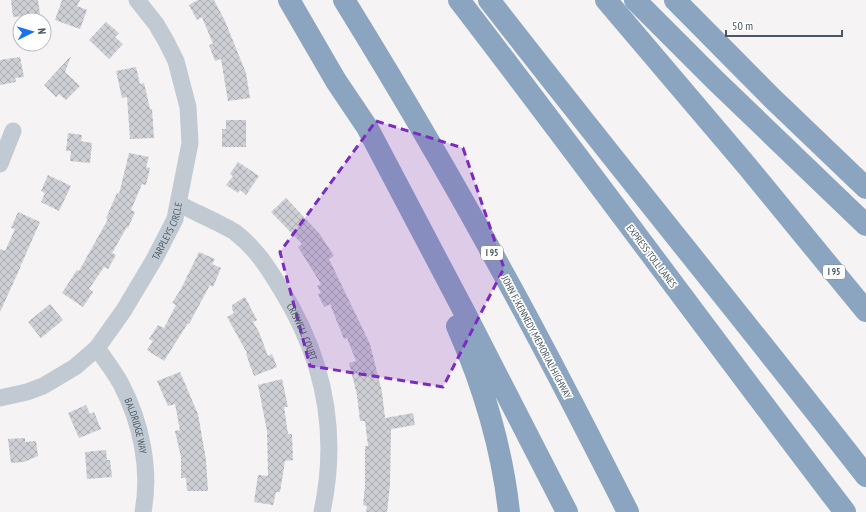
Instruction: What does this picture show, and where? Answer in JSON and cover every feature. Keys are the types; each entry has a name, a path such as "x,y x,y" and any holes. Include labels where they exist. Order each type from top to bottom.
{"highway":[{"path":"289,0 336,81 367,127 567,512"},
{"name":"JOHN F. KENNEDY MEMORIAL HIGHWAY","path":"344,0 418,123 502,271 628,512"},
{"name":"EXPRESS TOLL LANES","path":"459,0 521,80 685,301 845,512"},
{"path":"489,0 866,476"},
{"name":"I 95","path":"606,0 747,166 866,311"},
{"path":"635,0 715,80 866,225"},
{"path":"675,0 772,98 866,188"},
{"path":"336,81 346,111 356,132 407,227 466,348 491,418 502,468 509,512"}],"street":[{"name":"TARPLEYS CIRCLE","path":"0,398 27,392 43,386 75,367 97,348 124,310 155,258 175,219 190,143 188,107 176,61 156,24 137,0"},
{"path":"0,164 13,131"},
{"name":"CRISWELL COURT","path":"179,204 234,231 255,250 286,296 301,324 319,372 326,405 329,431 329,469 322,512"},
{"name":"BALDRIDGE WAY","path":"97,348 121,384 133,413 138,430 144,458 146,477 146,496 143,512"}],"highlighted area":[{"path":"376,121 463,148 504,268 443,387 310,366 280,252"}],"building":[{"path":"11,0 38,0 40,12 12,12"},
{"path":"62,0 80,0 77,6 87,10 80,29 55,20"},
{"path":"198,0 214,0 225,21 246,73 250,98 228,101 221,59 215,61 209,45 213,44 202,17 197,20 189,5"},
{"path":"106,22 119,33 115,37 123,44 109,59 89,40"},
{"path":"71,56 65,72 80,86 66,100 59,94 56,97 44,85"},
{"path":"20,57 24,77 15,78 16,82 0,85 0,60"},
{"path":"136,67 140,84 144,83 150,109 152,109 154,138 130,139 127,97 122,98 116,71"},
{"path":"226,120 246,120 246,147 222,147 222,129 226,129"},
{"path":"68,133 82,135 81,141 92,143 90,163 70,161 71,151 66,151"},
{"path":"129,153 149,157 146,167 150,168 146,185 142,184 131,210 135,212 128,228 127,227 112,253 116,255 108,269 104,267 89,289 93,292 83,307 62,293 77,270 79,271 108,219 106,218 117,193 119,194"},
{"path":"238,162 259,176 246,195 240,190 238,193 226,185 233,176 230,174"},
{"path":"48,175 71,186 59,211 41,202 45,193 41,191"},
{"path":"286,198 319,233 334,256 329,259 370,344 382,392 385,418 413,413 415,425 391,429 390,485 387,512 366,512 367,506 363,505 365,486 365,446 368,446 365,421 360,421 357,395 349,363 356,361 347,338 344,339 330,304 324,307 318,294 321,293 317,286 321,284 298,247 302,244 271,212"},
{"path":"18,212 40,222 21,265 19,264 21,266 0,312 0,249 5,251 15,229 11,228"},
{"path":"199,252 215,259 212,264 221,268 213,287 210,285 189,324 188,323 164,361 147,350 153,341 149,339 158,325 164,328 176,305 172,303 181,289"},
{"path":"245,297 257,320 253,322 259,332 268,356 272,354 277,367 254,376 246,354 247,353 227,317 234,313 232,305"},
{"path":"50,304 63,320 41,338 28,322"},
{"path":"180,372 198,414 206,460 208,491 187,491 186,478 181,478 181,457 175,431 180,430 175,404 168,406 157,381"},
{"path":"282,379 288,407 284,407 288,434 292,434 293,460 285,461 280,492 276,492 273,505 254,502 258,475 268,476 267,431 258,385"},
{"path":"86,405 90,414 94,412 101,429 79,438 68,413"},
{"path":"25,438 25,442 36,441 38,456 24,462 11,463 8,439"},
{"path":"106,450 107,460 110,460 112,477 87,479 85,452"}]}
